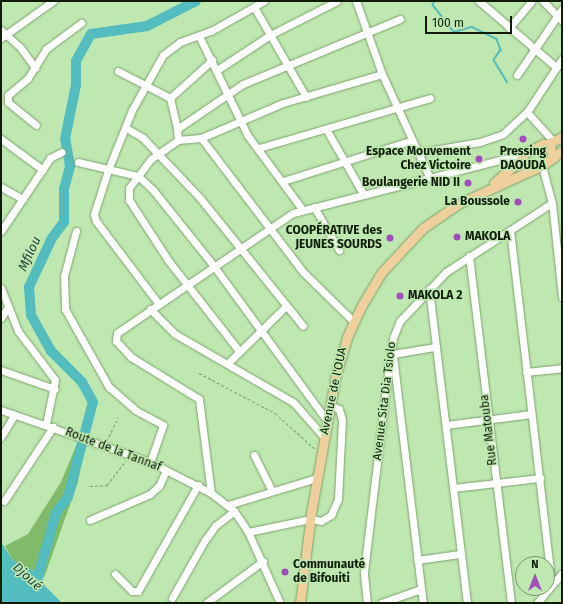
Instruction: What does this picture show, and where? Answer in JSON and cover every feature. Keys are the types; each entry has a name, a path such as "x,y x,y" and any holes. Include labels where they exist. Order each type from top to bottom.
{"main road":[{"path":"560,154 550,143 562,138"},
{"name":"Avenue de l'OUA","path":"485,190 523,157 550,143"},
{"name":"Avenue de l'OUA","path":"300,603 310,519 330,405 339,362 353,321 382,272 423,228 485,190 542,166 560,154"},
{"path":"523,157 532,170"}],"street":[{"path":"35,68 20,47 2,34 52,1"},
{"path":"158,303 96,221 94,214 108,170 145,85 162,55 180,42 199,36 254,8 264,1"},
{"path":"217,70 270,35 337,1"},
{"path":"356,1 382,74 398,109 410,141 429,176"},
{"path":"479,1 533,50 556,67"},
{"path":"509,28 532,1"},
{"path":"543,1 560,18"},
{"path":"254,8 290,65 306,97"},
{"path":"517,75 533,50 560,18 562,9"},
{"path":"177,129 227,92 400,19"},
{"path":"36,125 7,99 35,68 46,49 81,23"},
{"path":"199,36 217,70 240,122 302,209"},
{"path":"416,153 495,138 527,112 562,59"},
{"path":"170,98 212,60"},
{"path":"118,71 170,98 178,140"},
{"path":"239,351 188,284 129,200 127,194 138,176 157,155 178,140 201,138 306,97 382,74"},
{"path":"259,148 398,109 430,98"},
{"path":"527,112 550,143"},
{"path":"126,128 143,138 240,246 285,307 303,326"},
{"path":"326,129 364,194"},
{"path":"201,138 303,272 353,321"},
{"path":"1,139 43,170"},
{"path":"283,181 410,141"},
{"path":"1,231 54,153 62,152"},
{"path":"211,493 199,399 150,370 116,341 117,333 240,246 302,209 429,176 523,157"},
{"path":"78,162 138,176 214,265 327,421"},
{"path":"542,166 552,203 562,297"},
{"path":"1,187 23,200"},
{"name":"Avenue Sita Dia Tsiolo","path":"367,603 364,572 393,338 400,321 429,289 469,256 552,203"},
{"path":"314,207 339,250"},
{"path":"510,230 549,556"},
{"path":"76,231 64,276 65,309 109,387 135,410 163,425 150,462"},
{"name":"Rue Matouba","path":"469,256 487,419 511,603"},
{"path":"1,288 18,331 51,371 55,389 46,424"},
{"path":"429,289 467,603"},
{"path":"1,318 8,307"},
{"path":"228,363 260,329 285,307"},
{"path":"150,309 175,334 228,363 293,402 324,438"},
{"path":"393,338 393,354 423,603"},
{"path":"393,354 435,347"},
{"path":"526,372 562,368"},
{"path":"1,370 55,389"},
{"path":"248,532 310,519 326,520 338,499 342,420 339,409 330,405"},
{"name":"Route de la Tannaf","path":"1,410 46,424 76,437 105,445 150,462 198,485 211,493 234,511 248,532 263,561 280,603"},
{"path":"1,437 14,414"},
{"path":"446,425 531,414"},
{"path":"4,501 53,427"},
{"path":"254,455 272,491"},
{"path":"90,520 150,494 159,486 166,470"},
{"path":"228,505 317,478"},
{"path":"453,488 540,478"},
{"path":"115,574 132,592 138,591 198,485"},
{"path":"172,598 214,526 234,511"},
{"path":"417,560 460,554"},
{"path":"206,603 263,561"},
{"path":"555,581 562,573"},
{"path":"381,603 421,589"}],"path":[{"path":"62,152 78,162"},
{"path":"199,373 275,414 322,455"},
{"path":"105,445 118,417"},
{"path":"90,486 107,485 114,480 130,455"}],"green space":[{"path":"78,441 85,444 78,482 44,578 39,572 25,568 12,559 5,546 28,534 61,482"}],"water":[{"name":"Djoué","path":"1,542 12,559 25,568 39,572 45,586 62,603 1,603"}],"waterway":[{"name":"Mfilou","path":"36,584 56,513 68,497 93,402 82,382 51,351 31,315 29,287 52,238 64,222 64,189 70,166 65,139 76,85 76,61 91,34 147,26 196,1"},
{"path":"435,1 433,5 454,32 472,27 497,39 501,50 494,60 507,82"}],"place":[{"name":"Pressing DAOUDA","path":"523,139"},
{"name":"Espace Mouvement Chez Victoire","path":"479,159"},
{"name":"Boulangerie NID II","path":"468,183"},
{"name":"La Boussole","path":"518,202"},
{"name":"MAKOLA","path":"457,237"},
{"name":"COOPÉRATIVE des JEUNES SOURDS","path":"390,238"},
{"name":"MAKOLA 2","path":"400,296"},
{"name":"Communauté de Bifouiti","path":"285,572"}]}
